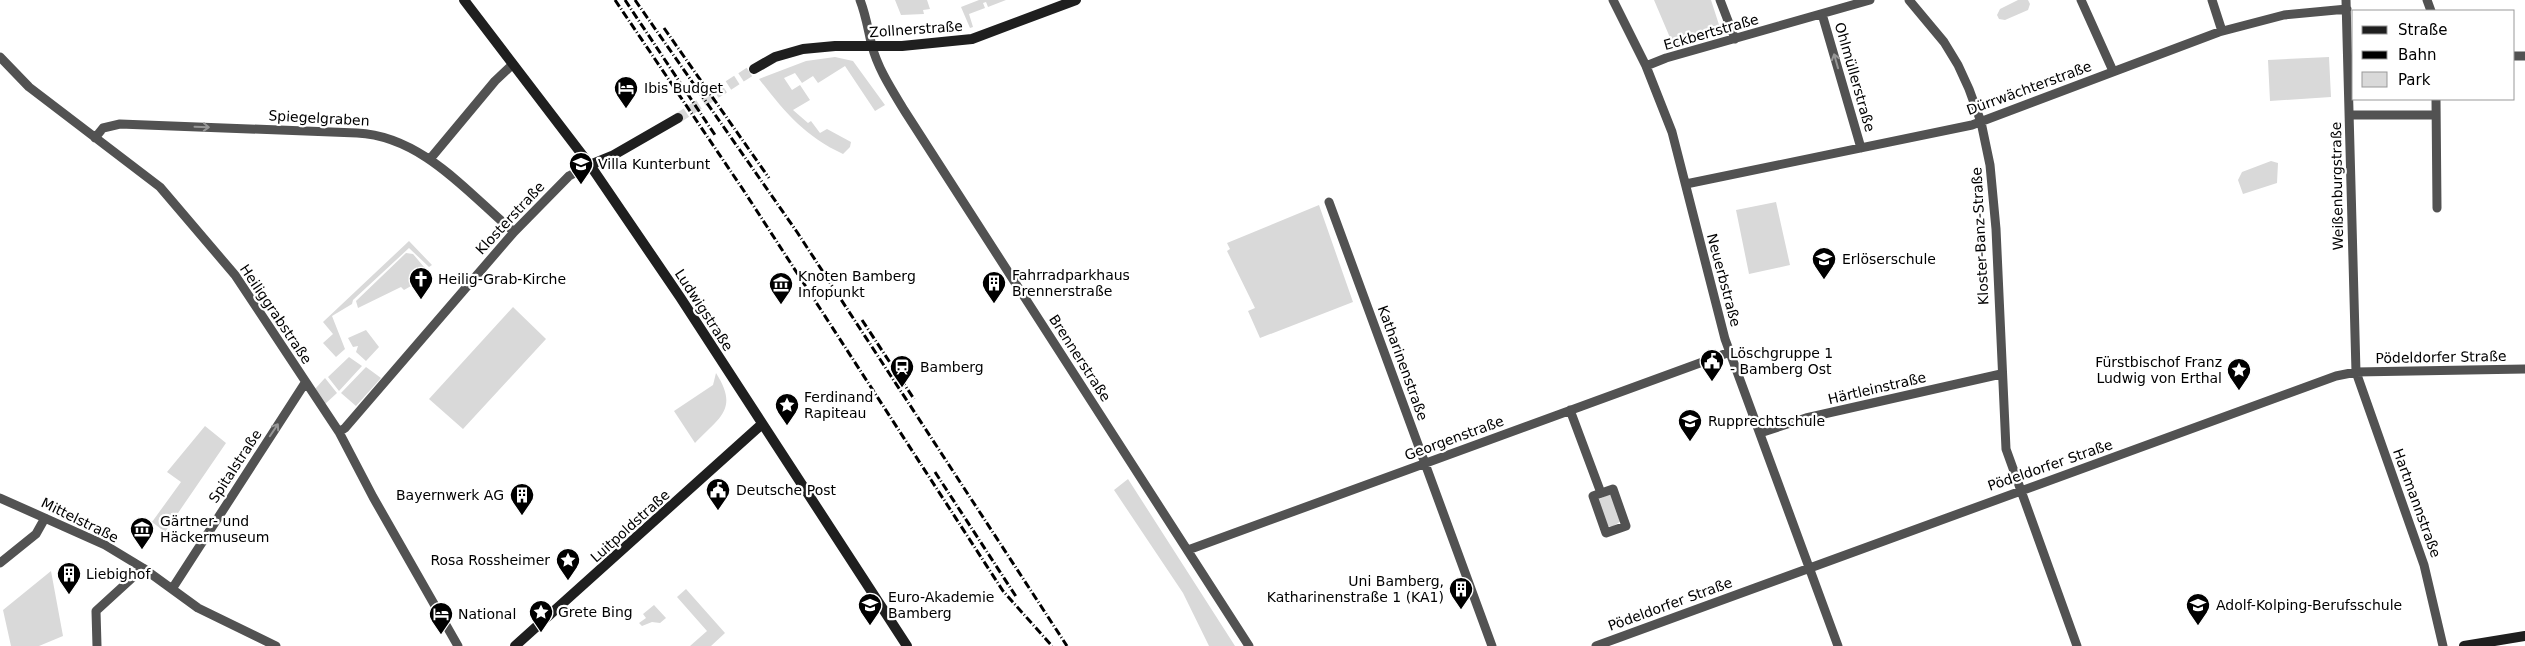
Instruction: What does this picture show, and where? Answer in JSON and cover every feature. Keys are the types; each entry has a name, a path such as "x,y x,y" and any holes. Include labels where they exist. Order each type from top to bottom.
{"street":[{"name":"Ludwigstraße","path":"464,0 590,165 680,297 907,646"},
{"name":"Brennerstraße","path":"860,0 866,14 872,46 881,71 1043,328 1250,646"},
{"name":"Zollnerstraße","path":"754,69 775,57 803,49 972,39 1076,0"},
{"path":"1720,0 1735,39"},
{"name":"Eckbertstraße","path":"1646,66 1870,0"},
{"name":"Kloster-Banz-Straße","path":"1909,0 1944,42 1958,65 1969,89 1980,122 1990,165 1996,229 2001,374 2006,449 2019,490 2077,646"},
{"path":"2081,0 2113,71"},
{"path":"2212,0 2222,31"},
{"name":"Neuerbstraße","path":"1617,1 1646,66 1672,132 1715,306 1730,352 1838,646"},
{"name":"Dürrwächterstraße","path":"1686,184 1980,122 2222,31 2284,15 2346,5"},
{"name":"Weißenburgstraße","path":"2346,5 2356,372"},
{"name":"Ohlmüllerstraße","path":"1822,14 1861,148"},
{"name":"Heiliggrabstraße","path":"0,57 25,83 160,187 213,248 253,301 305,383 339,432 373,498 458,646"},
{"path":"430,160 490,86 513,64"},
{"path":"2436,100 2437,208"},
{"path":"2349,115 2436,115"},
{"path":"590,165 612,156 678,118"},
{"name":"Spiegelgraben","path":"95,138 103,128 120,124 367,134 401,143 430,160 514,232"},
{"name":"Klosterstraße","path":"339,432 345,428 514,232 569,176 590,165"},
{"name":"Katharinenstraße","path":"1329,202 1492,646"},
{"name":"Georgenstraße","path":"1188,550 1730,352"},
{"name":"Pödeldorfer Straße","path":"1596,646 2334,376 2356,372 2525,369"},
{"name":"Hartmannstraße","path":"2356,372 2424,565 2443,646"},
{"name":"Härtleinstraße","path":"1760,433 1806,418 2001,374"},
{"name":"Spitalstraße","path":"172,589 305,383"},
{"path":"1570,410 1601,493"},
{"name":"Luitpoldstraße","path":"515,646 762,424"},
{"path":"1613,489 1626,526 1606,533 1593,496 1601,493 1613,489"},
{"name":"Mittelstraße","path":"0,498 105,545 143,568 198,608 276,646"},
{"path":"0,563 36,534 46,518"},
{"path":"97,646 96,611 143,568"},
{"path":"2464,646 2525,636"}],"green space":[{"path":"895,0 927,0 930,9 923,10 924,14 901,15"},
{"path":"979,0 1006,0 988,7 986,2 983,3 985,8 969,14 973,27 970,28 961,7"},
{"path":"1654,0 1711,0 1721,31 1674,47"},
{"path":"2018,0 2028,0 2030,4 2028,10 2005,20 1999,19 1997,15 2000,9"},
{"path":"835,57 853,61 885,105 875,111 845,66 818,83 813,76 802,83 795,73 784,78 792,90 800,85 810,100 793,110 808,123 811,121 820,133 827,129 851,142 850,147 843,154 806,131 786,112 759,79 806,61"},
{"path":"2329,57 2331,97 2270,101 2268,60"},
{"path":"2271,161 2278,163 2277,183 2243,194 2238,180 2242,172"},
{"path":"1776,202 1790,265 1749,274 1736,210"},
{"path":"1319,205 1353,302 1260,338 1248,311 1255,308 1227,251 1230,249 1227,243"},
{"path":"409,241 432,265 429,267 409,248 353,300 352,304 332,316 345,349 336,357 323,343 333,334 323,322"},
{"path":"406,253 413,254 424,267 412,277 418,282 404,290 401,287 358,308 356,301"},
{"path":"513,307 546,339 463,429 429,399"},
{"path":"366,330 379,347 366,361 356,352 358,346 353,347 348,338"},
{"path":"349,357 362,366 339,391 328,377"},
{"path":"366,367 381,378 356,406 341,393"},
{"path":"716,373 726,395 724,412 695,443 674,411 713,385"},
{"path":"325,378 337,393 325,404 315,389"},
{"path":"205,426 226,443 165,532 152,522 181,482 167,472"},
{"path":"1128,479 1235,646 1209,646 1183,593 1114,490"},
{"path":"1609,494 1612,496 1621,521 1612,527 1607,526 1598,500"},
{"path":"51,571 63,636 39,646 11,646 3,610"},
{"path":"686,589 725,633 711,646 690,646 707,631 677,597"},
{"path":"654,605 666,618 660,623 652,622 642,626 639,623 646,618 643,614"}],"tunnel":[{"path":"678,118 754,69"}],"railway":[{"path":"615,0 742,188 1003,591 1052,646"},
{"path":"625,0 715,135"},
{"path":"635,0 797,232 1067,646"},
{"path":"664,28 769,178"},
{"path":"862,320 914,399"},
{"path":"935,472 1017,598"}],"place":[{"name":"Ibis Budget","path":"626,109"},
{"name":"Villa Kunterbunt","path":"581,185"},
{"name":"Erlöserschule","path":"1824,280"},
{"name":"Heilig-Grab-Kirche","path":"421,300"},
{"name":"Fahrradparkhaus Brennerstraße","path":"994,304"},
{"name":"Knoten Bamberg Infopunkt","path":"781,305"},
{"name":"Löschgruppe 1 - Bamberg Ost","path":"1712,382"},
{"name":"Bamberg","path":"902,388"},
{"name":"Fürstbischof Franz Ludwig von Erthal","path":"2239,391"},
{"name":"Ferdinand Rapiteau","path":"787,426"},
{"name":"Rupprechtschule","path":"1690,442"},
{"name":"Deutsche Post","path":"718,511"},
{"name":"Bayernwerk AG","path":"522,516"},
{"name":"Gärtner- und Häckermuseum","path":"142,550"},
{"name":"Rosa Rossheimer","path":"568,581"},
{"name":"Liebighof","path":"69,595"},
{"name":"Uni Bamberg, Katharinenstraße 1 (KA1)","path":"1461,610"},
{"name":"Euro-Akademie Bamberg","path":"870,626"},
{"name":"Adolf-Kolping-Berufsschule","path":"2198,626"},
{"name":"Grete Bing","path":"541,633"},
{"name":"National","path":"441,635"}]}
